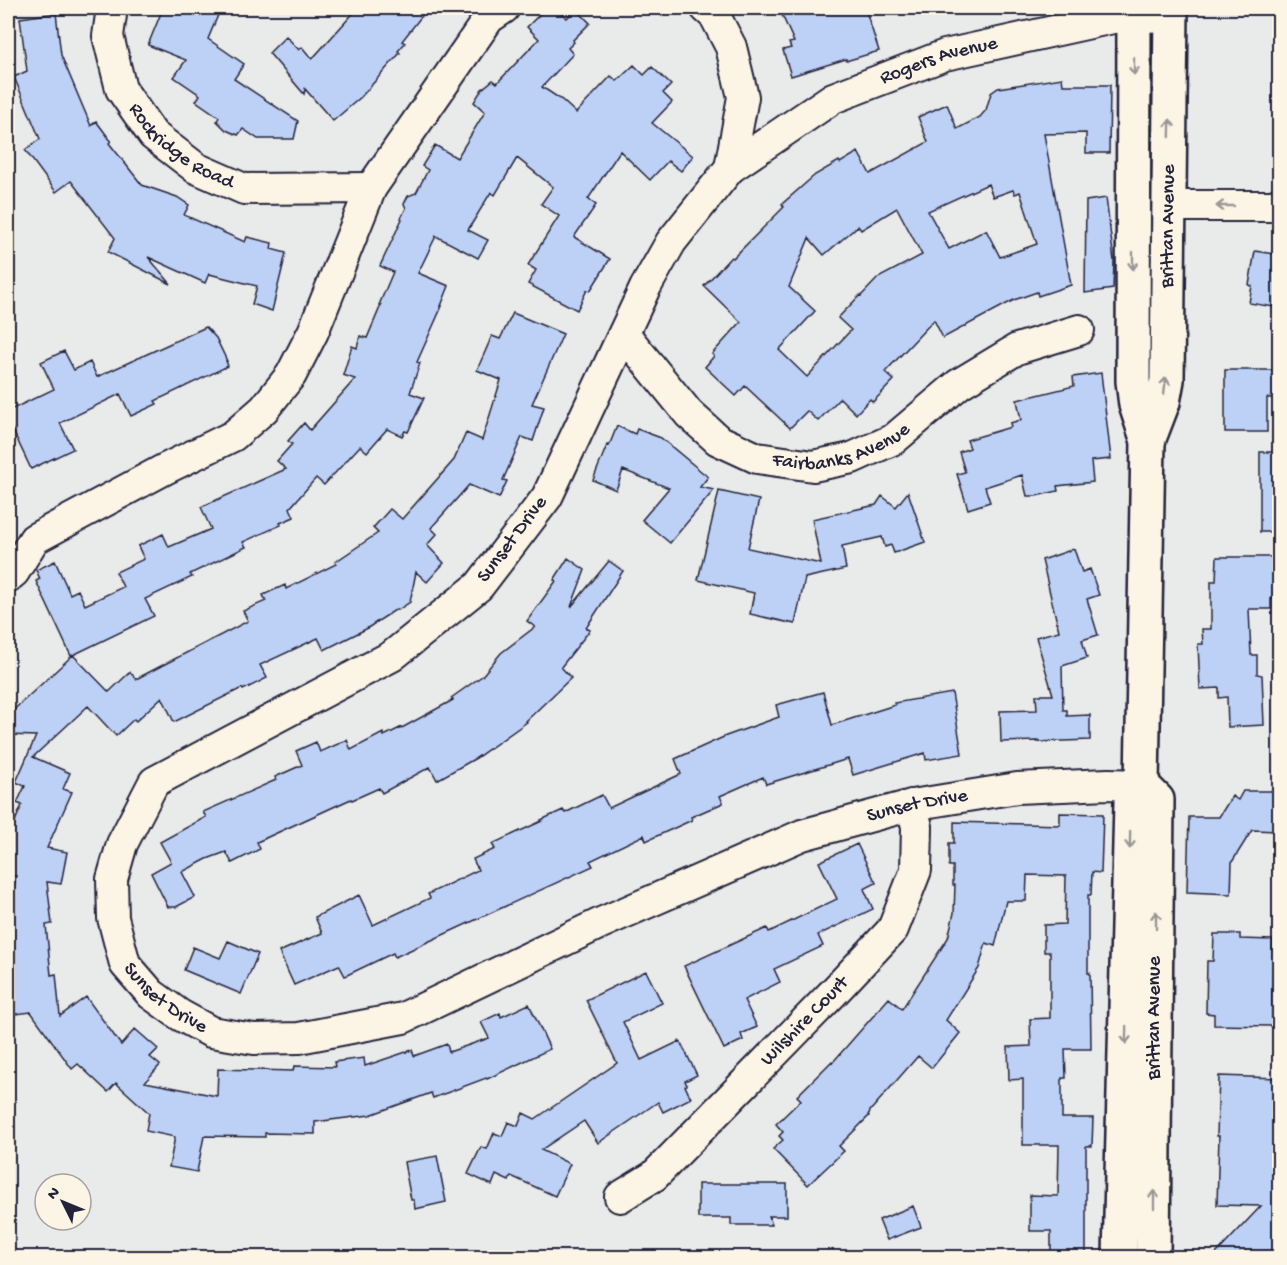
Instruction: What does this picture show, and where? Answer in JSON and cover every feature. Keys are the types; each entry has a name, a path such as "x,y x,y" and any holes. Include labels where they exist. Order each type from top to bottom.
{"main road":[{"name":"Brittan Avenue","path":"1120,1257 1131,801 1142,785 1148,441 1136,405 1133,381 1134,12"},
{"name":"Brittan Avenue","path":"1148,441 1163,402 1167,380 1171,12"},
{"name":"Brittan Avenue","path":"1142,785 1157,800 1153,1257"}],"street":[{"name":"Rockridge Road","path":"112,8 108,36 121,88 153,135 196,168 244,189 371,188"},
{"path":"8,577 14,572 34,539 165,469 233,436 264,409 291,375 313,332 371,188 489,18 504,8"},
{"name":"Sunset Drive","path":"706,8 715,16 731,47 743,97 730,168 671,243 645,288 547,497 479,586 392,656 154,782 122,843 112,879 113,918 125,964 151,994 180,1015 211,1032 254,1039 299,1038 403,1018 601,923 802,835 912,805 1017,788 1108,784 1142,785"},
{"name":"Rogers Avenue","path":"730,168 833,98 945,56 1134,12 1171,12"},
{"path":"1169,206 1273,206 1280,202"},
{"name":"Fairbanks Avenue","path":"624,334 689,414 718,440 757,458 813,466 852,458 894,439 958,384 1017,349 1079,330"},
{"name":"Wilshire Court","path":"620,1197 654,1176 893,929 916,870 917,827 912,805"}],"building":[{"path":"163,8 221,8 208,39 244,64 234,79 298,121 294,139 258,139 243,129 238,135 226,130 217,121 219,117 196,101 200,95 174,77 186,60 148,45"},
{"path":"358,8 428,8 402,41 405,43 398,51 400,53 361,97 333,121 305,89 304,94 269,53 286,36 299,50 302,47 312,59"},
{"path":"546,8 555,8 567,18 576,9 590,23 568,48 573,54 542,87 562,100 576,113 611,76 617,81 634,65 644,75 652,67 671,85 663,93 672,102 652,123 693,156 681,171 668,161 650,180 620,151 588,199 596,205 574,237 610,259 590,291 587,290 577,310 528,284 536,270 528,265 559,216 541,204 553,187 517,158 495,195 491,192 468,230 488,240 478,258 436,236 418,273 449,286 417,362 420,363 410,393 424,398 408,432 405,431 402,436 387,429 367,452 360,446 324,485 316,478 290,508 294,517 243,542 246,547 190,574 192,577 145,599 154,616 71,656 36,581 40,579 36,570 55,561 70,594 78,590 85,605 123,587 116,572 144,559 138,546 163,534 169,547 211,529 201,507 286,469 277,461 292,444 288,441 304,423 310,430 355,379 343,375 352,346 357,348 360,336 367,338 381,305 379,305 393,272 380,266 402,219 406,208 404,204 408,196 416,193 428,170 422,166 435,145 457,158 485,112 474,102 482,89 493,80 497,83 539,39 527,27"},
{"path":"779,8 865,8 879,51 791,76 783,50 791,48 789,43 794,42"},
{"path":"56,13 61,55 91,126 96,121 111,141 109,143 142,185 177,197 189,205 184,215 245,242 247,237 272,243 271,249 286,253 272,311 252,304 257,286 209,274 205,283 148,257 171,284 108,252 115,238 71,181 56,192 25,150 40,139 14,77 27,71 20,18"},
{"path":"1062,78 1063,85 1110,85 1109,153 1086,153 1086,133 1044,134 1071,285 1038,296 1037,292 1014,300 943,338 934,320 885,372 894,380 873,402 870,399 856,414 840,398 818,421 807,411 790,428 745,386 736,396 705,367 714,356 712,354 741,322 704,286 784,207 782,204 815,175 858,152 870,174 928,142 918,117 947,104 957,129 980,117 986,110 991,93 998,88","holes":["988,184 993,197 1013,190 1015,194 1020,192 1037,244 1000,257 986,230 949,249 928,211","897,208 922,255 878,278 838,318 851,330 807,377 779,350 815,311 789,287 809,238 824,255 858,226 861,230"]},
{"path":"1106,198 1114,261 1113,289 1085,293 1086,201"},
{"path":"1255,251 1280,255 1280,308 1249,303 1252,286 1249,285"},
{"path":"513,313 563,334 532,404 544,407 533,441 522,437 503,480 507,481 499,498 469,485 431,528 437,534 427,545 444,563 427,582 416,572 410,602 366,629 324,650 318,638 260,665 267,678 174,722 162,697 116,736 88,706 33,757 70,773 63,789 72,792 47,848 67,852 61,884 47,882 52,924 46,925 51,975 56,974 60,1016 86,997 121,1045 135,1029 158,1049 150,1057 160,1065 145,1082 217,1096 218,1069 293,1071 294,1066 335,1067 334,1062 364,1058 365,1066 412,1050 414,1056 447,1044 449,1052 489,1038 481,1022 500,1013 501,1017 529,1004 550,1049 487,1079 433,1098 431,1093 370,1115 315,1122 315,1134 265,1133 265,1137 204,1136 197,1172 169,1167 175,1137 146,1131 149,1113 116,1083 108,1092 78,1064 72,1069 31,1012 8,1015 8,918 16,876 8,875 8,838 22,805 17,803 25,786 16,782 36,736 8,735 8,715 73,655 109,692 130,672 136,679 248,621 243,611 266,601 263,595 285,585 286,589 336,564 335,562 378,533 373,528 390,509 402,519 454,460 466,433 482,440 501,380 477,370 492,336 500,339"},
{"path":"206,327 216,338 228,366 155,401 157,404 131,416 120,394 60,423 73,449 31,469 8,420 8,411 54,389 41,362 64,351 74,370 90,362 97,377"},
{"path":"1225,370 1278,370 1278,398 1267,398 1267,432 1225,432"},
{"path":"1101,373 1111,459 1091,461 1093,482 1057,486 1058,491 1027,496 1022,475 985,487 990,502 968,509 957,474 965,472 959,452 970,448 967,440 1011,427 1010,423 1021,420 1017,400 1074,386 1073,377"},
{"path":"617,426 635,434 637,429 661,438 708,477 700,487 714,490 670,543 642,520 669,488 623,470 616,490 593,480"},
{"path":"1260,452 1280,452 1280,532 1260,532"},
{"path":"719,491 759,500 748,548 821,564 812,519 876,505 882,496 896,507 908,492 925,542 894,553 891,545 885,547 882,537 842,546 846,569 805,578 795,624 750,614 754,593 698,580"},
{"path":"1074,549 1082,572 1090,569 1099,595 1087,599 1098,635 1082,640 1087,658 1062,666 1063,710 1067,710 1067,716 1090,715 1090,740 1001,742 1000,711 1037,710 1036,695 1053,695 1036,637 1059,631 1042,560"},
{"path":"1217,557 1277,557 1276,599 1271,599 1271,609 1249,609 1251,655 1257,655 1257,674 1262,675 1264,725 1228,727 1227,697 1219,698 1219,688 1200,689 1198,644 1203,644 1202,629 1211,629 1211,581 1216,581"},
{"path":"568,558 585,570 571,607 609,561 623,571 586,628 590,630 561,667 571,678 527,722 476,758 437,780 430,767 382,793 379,788 257,842 260,849 232,863 226,852 207,859 182,872 195,897 176,907 168,907 151,873 171,862 160,842 206,817 203,812 276,780 275,777 302,765 296,751 316,742 320,752 347,740 351,750 383,733 384,736 400,729 453,700 451,698 482,676 501,653 535,627 527,621 556,581 554,580"},
{"path":"823,692 832,725 895,705 894,703 952,693 962,754 926,760 925,753 853,775 848,759 766,784 763,777 720,796 723,803 691,817 692,820 646,841 644,835 590,861 593,866 395,957 393,953 345,976 339,965 294,985 279,952 322,933 315,917 359,895 373,925 430,898 428,894 478,870 473,859 495,849 492,844 563,810 565,813 602,795 609,808 681,774 675,759 726,736 779,717 776,705"},
{"path":"1243,791 1280,791 1280,831 1252,830 1232,862 1231,894 1187,892 1189,817 1219,817 1232,796 1238,800"},
{"path":"1060,813 1103,814 1101,873 1092,872 1091,895 1088,895 1091,1049 1065,1049 1066,1078 1062,1078 1062,1118 1093,1118 1092,1146 1086,1146 1086,1257 1051,1257 1051,1231 1030,1231 1030,1195 1058,1196 1059,1145 1023,1145 1023,1079 1009,1080 1008,1047 1031,1046 1030,1019 1050,1018 1050,952 1044,952 1044,925 1065,924 1066,876 1027,875 1026,901 1006,901 995,946 986,943 979,968 946,1020 960,1033 932,1068 918,1056 870,1111 869,1116 839,1146 844,1151 808,1185 773,1149 783,1140 779,1136 783,1132 776,1124 801,1100 797,1096 833,1062 889,998 902,1009 948,938 954,913 955,885 953,885 953,866 949,866 949,843 954,843 954,822 1060,825"},
{"path":"857,844 876,883 864,889 873,909 818,935 823,946 774,969 780,982 744,1000 757,1027 741,1034 743,1040 724,1049 684,966 767,928 769,932 837,899 819,862"},
{"path":"1214,934 1240,934 1240,939 1273,940 1272,1026 1214,1025 1214,1014 1206,1013 1207,961 1213,961"},
{"path":"228,941 258,954 241,994 184,970 193,947 220,958"},
{"path":"646,971 662,1003 623,1022 641,1060 680,1041 697,1075 685,1081 691,1098 663,1112 658,1102 598,1143 584,1121 541,1150 570,1164 555,1196 511,1176 509,1181 496,1175 492,1185 468,1174 481,1147 487,1149 494,1133 502,1136 508,1122 518,1126 523,1113 535,1119 617,1063 586,1000"},
{"path":"1219,1076 1280,1078 1280,1245 1268,1257 1213,1257 1261,1206 1217,1205"},
{"path":"437,1156 446,1202 415,1209 414,1200 411,1200 404,1162"},
{"path":"698,1184 787,1184 787,1216 769,1216 772,1225 731,1225 731,1218 698,1218"},
{"path":"913,1206 921,1227 887,1240 879,1220"}]}
